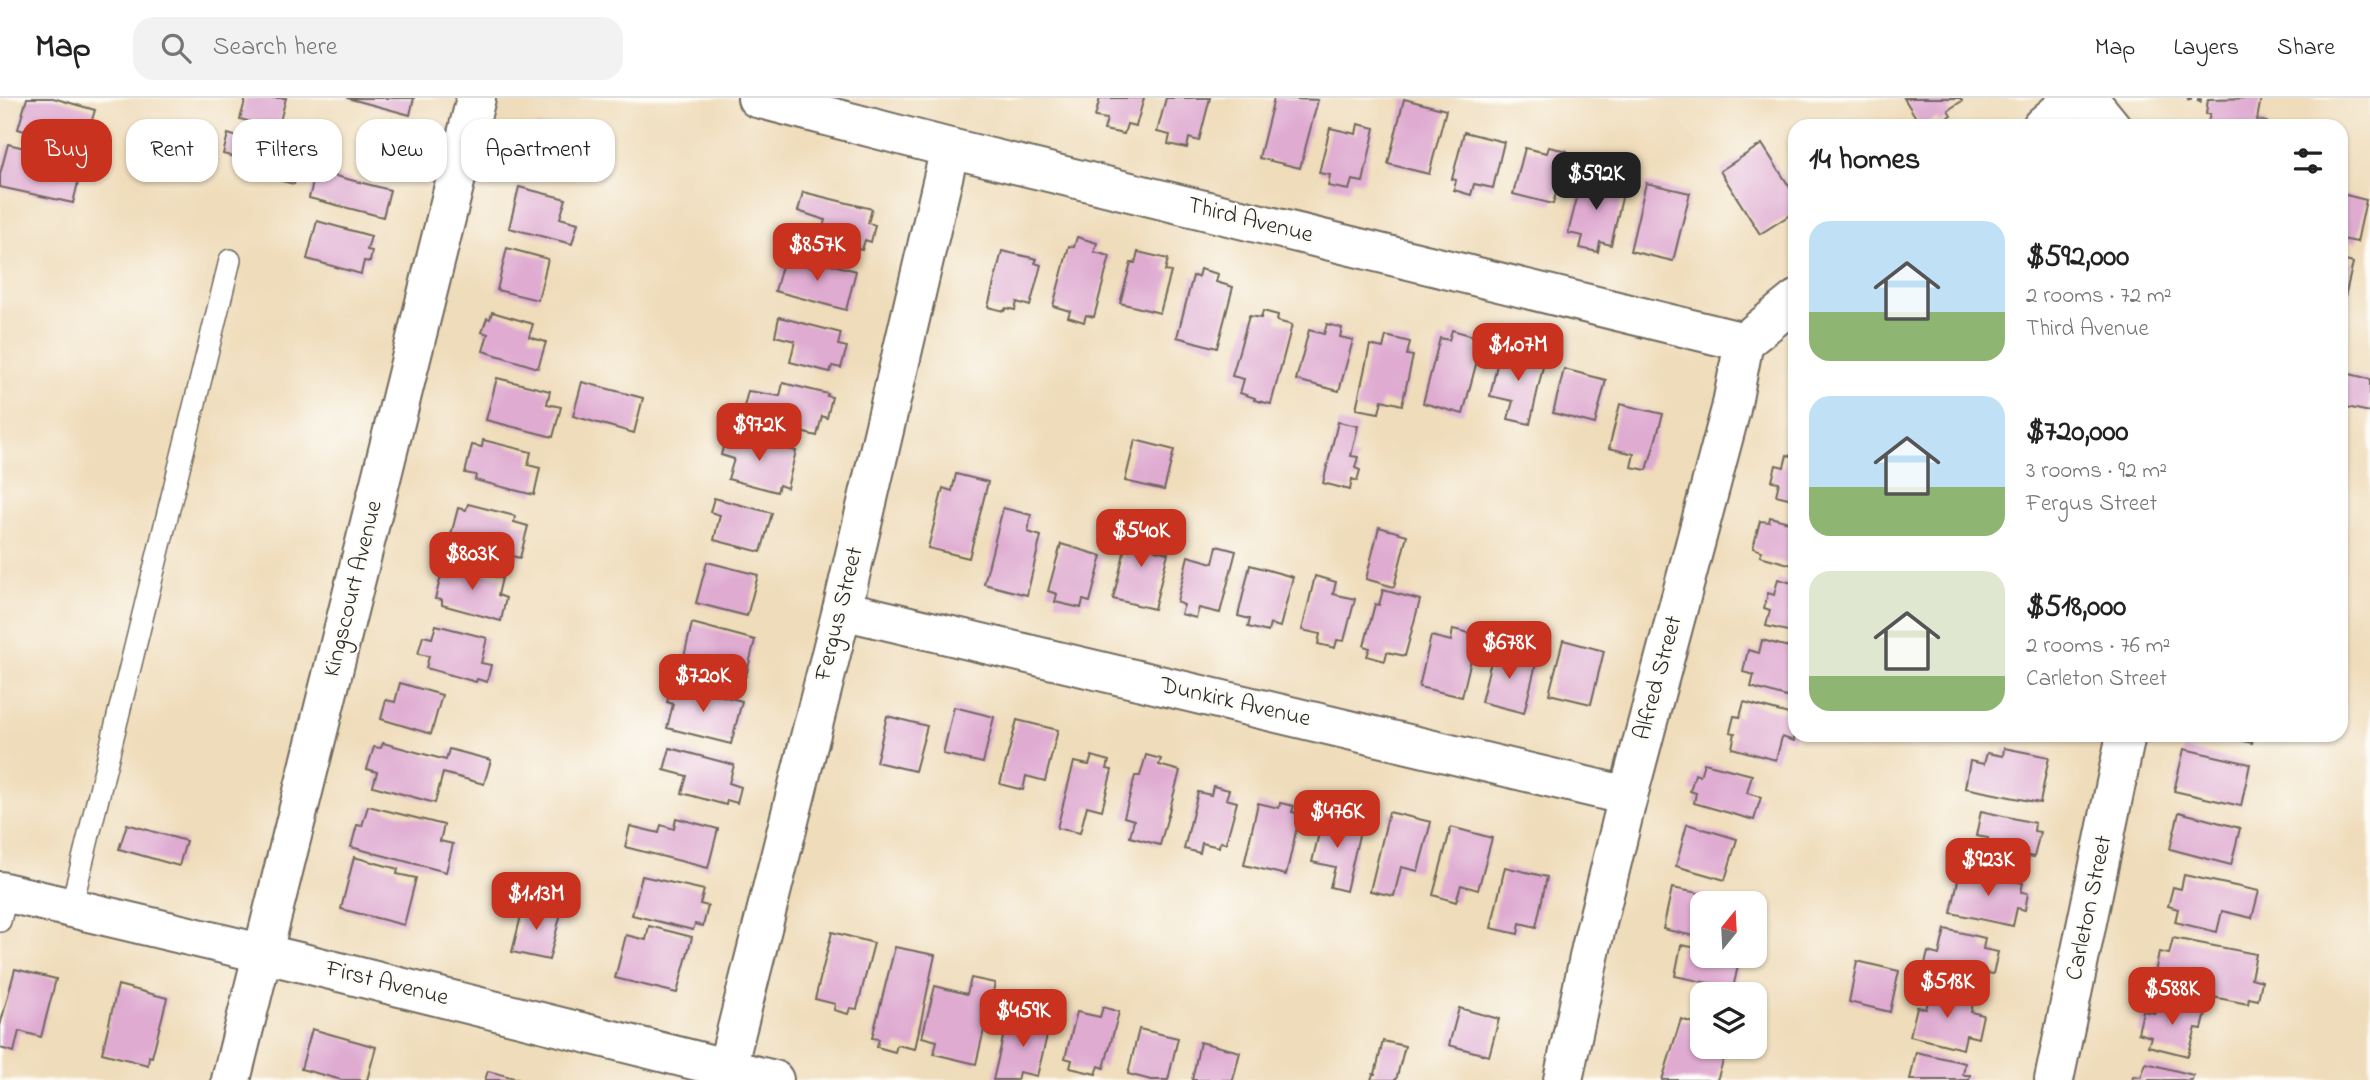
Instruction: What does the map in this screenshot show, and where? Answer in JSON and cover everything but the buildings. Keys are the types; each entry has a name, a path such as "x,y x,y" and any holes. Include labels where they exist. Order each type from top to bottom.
{"street":[{"name":"Kingscourt Avenue","path":"231,1080 476,98"},
{"name":"Third Avenue","path":"757,98 950,148 1744,342"},
{"path":"2050,119 2075,98"},
{"path":"2088,98 2105,119"},
{"name":"Fergus Street","path":"725,1074 842,610 950,148"},
{"path":"1744,342 1788,306"},
{"name":"Alfred Street","path":"1563,1080 1591,948 1628,796 1731,409 1744,342"},
{"name":"Dunkirk Avenue","path":"842,610 1628,796"},
{"name":"Carleton Street","path":"2054,1080 2125,742"},
{"name":"First Avenue","path":"2,902 71,908 262,954 725,1074 774,1080"}],"lane":[{"path":"71,908 230,260"}],"path":[{"path":"2187,98 2203,101"}]}
